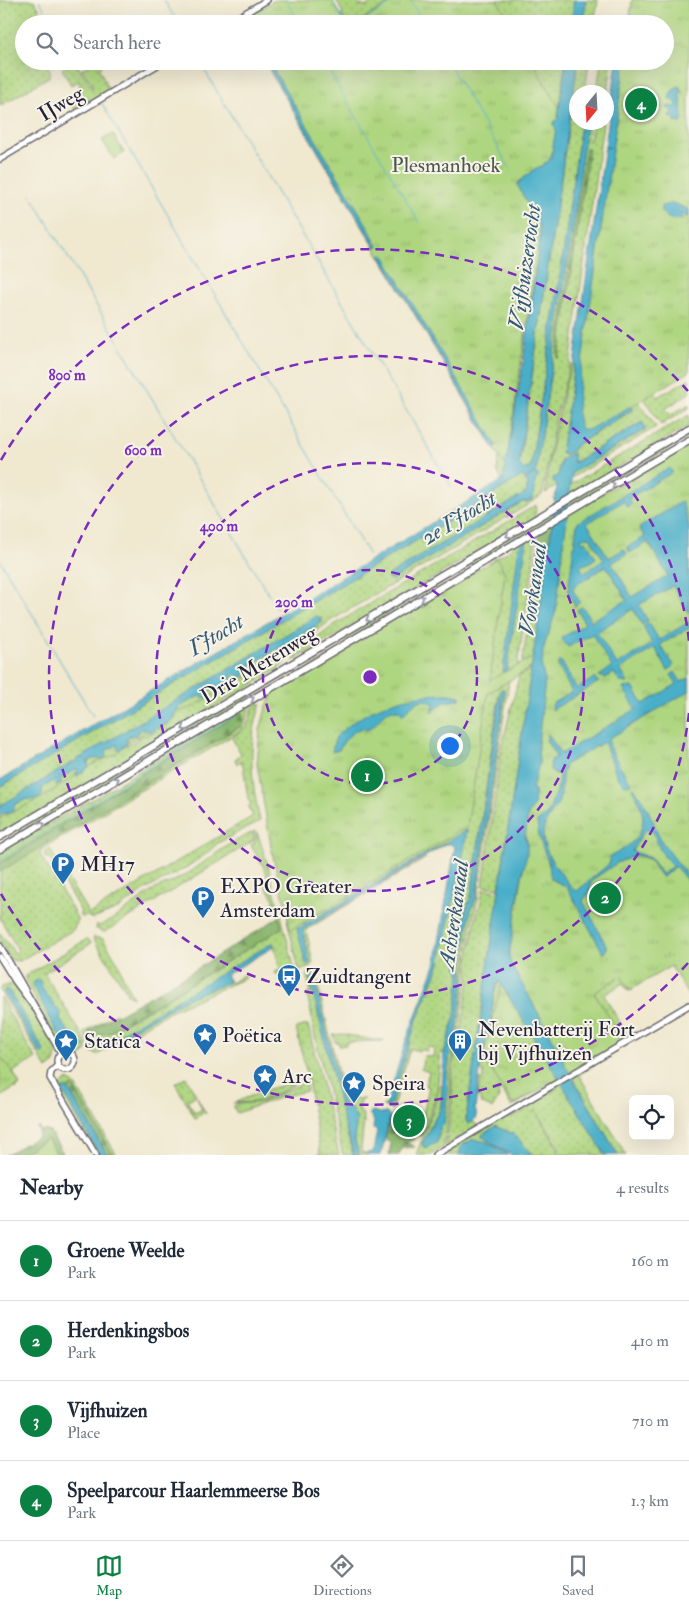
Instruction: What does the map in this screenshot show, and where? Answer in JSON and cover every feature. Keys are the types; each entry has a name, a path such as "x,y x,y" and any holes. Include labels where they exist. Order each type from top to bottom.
{"highway":[{"name":"Drie Merenweg","path":"0,837 689,428"},
{"name":"Drie Merenweg","path":"0,849 689,440"}],"street":[{"path":"242,15 267,0"},
{"name":"IJweg","path":"0,158 149,70"},
{"path":"0,946 33,1001 35,1008"},
{"path":"0,957 14,981 35,1008 61,1053"},
{"path":"435,1155 689,1005"},
{"path":"66,1052 74,1058 74,1064 68,1070 58,1066 57,1059 61,1053 66,1052"},
{"path":"58,1066 51,1072 50,1078 96,1155"}],"green space":[{"path":"0,0 34,0 43,15 15,15 15,70 50,70 51,72 48,74 50,76 0,106"},
{"path":"275,0 332,0 341,15 250,15"},
{"path":"336,0 356,0 360,6 363,5 365,7 376,0 395,0 370,15 342,15"},
{"path":"395,0 497,0 506,15 370,15"},
{"path":"491,0 574,0 572,15 500,15"},
{"path":"586,0 598,0 596,15 584,15"},
{"path":"632,0 689,0 689,372 580,437 574,402 623,70 674,70 674,15 630,15"},
{"path":"63,70 80,70 92,89 93,87 83,70 100,70 107,87 110,89 75,110 68,99 82,90 79,81 71,85"},
{"name":"Plesmanhoek","path":"269,70 538,70 559,107 558,118 554,127 556,129 506,465 495,450"},
{"path":"526,70 565,70 504,479 502,481 497,470 507,405"},
{"path":"577,70 588,70 586,85 575,85"},
{"path":"600,70 611,70 609,85 598,85"},
{"path":"569,123 569,130 580,130 531,467 524,470 519,466"},
{"path":"585,130 589,130 588,140 590,141 592,130 602,130 570,365 556,416 542,495 330,621 299,645 279,669 38,813 0,833 0,815 23,800 33,801 52,782 78,776 90,760 104,759 110,752 136,741 141,735 180,711 212,688 220,686 242,670 322,622 322,618 317,616 0,806 0,787 468,510 521,476 531,476 525,481 528,483 527,493 389,575 388,579 524,501 525,503 533,499 535,481 531,474 567,265"},
{"path":"113,134 124,153 114,159 102,140"},
{"path":"586,148 589,149 559,359 557,354"},
{"path":"632,363 657,397 689,379 689,393 665,409 671,415 689,404 689,408 661,425 642,395"},
{"path":"572,364 574,365 561,453 566,455 566,457 561,460 558,476 553,478 557,486 545,493 550,455 565,386"},
{"path":"624,384 656,427 571,478 572,473 646,429 642,422 573,463 573,453 569,455 568,453 575,446 630,412"},
{"path":"689,415 689,426 569,496 570,485"},
{"path":"689,431 689,437 568,508 569,502"},
{"path":"689,444 689,997 671,966 630,990 621,976 594,993 625,1041 513,1105 483,1056 509,954 526,854 527,840 525,836 528,813 534,803 535,790 532,788 539,762 537,742 541,662 488,693 467,827 290,930 273,857 257,764 260,730 266,708 275,689 497,558 505,573 490,680 543,652 568,513"},
{"path":"536,505 535,518 293,661 303,649 334,625"},
{"path":"554,511 553,517 44,820 2,843 48,812"},
{"path":"552,523 548,553 537,555 540,530"},
{"path":"536,533 517,669 489,683 502,572 494,559 507,552 515,543"},
{"path":"548,553 533,660 522,666 537,555"},
{"path":"249,664 252,667 247,676 191,708 180,711 168,724 148,735 141,735 126,744 116,754 95,763 45,796 0,818 0,813 14,803 75,768 87,766 90,759 119,745 128,737 211,687 222,686 228,678"},
{"path":"532,669 499,888 483,886 502,745 519,676"},
{"path":"509,680 478,899 469,940 466,982 464,981 464,950 469,916 476,898 504,689 499,694 471,896 466,910 458,966 460,978 455,1016 444,1054 441,1051 437,1093 424,1131 420,1130 429,1087 425,1086 429,1072 421,1069 424,1056 433,1057 434,1048 428,1047 427,1051 410,1049 392,1110 383,1105 387,1106 395,1087 416,1022 439,966 467,830 298,929 306,964 308,965 310,963 302,930 426,858 306,930 313,963 309,968 299,970 287,920 290,919 485,694"},
{"path":"266,692 262,701 252,704 240,731 41,850 40,854 77,918 77,923 73,930 19,961 11,960 0,942 0,933 16,954 18,950 0,918 0,852 105,792"},
{"path":"257,703 261,704 254,733 252,762 254,791 260,821 218,843 187,867 147,889 118,909 93,919 87,916 81,917 79,914 81,912 49,857 46,858 44,853 49,848 89,914 253,816 248,807 251,805 248,799 243,765 240,761 237,764 235,759 241,754 232,738 247,726 253,707"},
{"path":"241,712 243,716 241,726 0,872 0,863"},
{"path":"255,831 253,841 105,932 96,929 97,924 99,926 113,919 155,889 190,872 228,845"},
{"path":"257,832 268,865 278,906 277,911 272,903 275,901 265,885 269,883 267,873 251,845 254,844"},
{"path":"483,889 499,891 466,1118 469,1124 473,1121 478,1126 446,1146 452,1099 452,1075 456,1048 461,1035 469,982 470,947"},
{"path":"281,915 295,971 275,974 274,972 280,970 274,944 224,972 231,983 243,975 245,978 170,1011 99,1054 91,1051 90,1043 84,1033 116,1013 118,1016 89,1032 118,1025 148,1010 281,928 279,917"},
{"path":"279,917 282,928 148,1010 143,1011 109,1033 99,1035 96,1031 88,1032 192,972"},
{"path":"94,937 103,939 119,964 122,975 133,997 126,993"},
{"path":"87,939 91,942 90,944 44,973 87,1043 87,1051 78,1058 74,1053 60,1046 45,1020 25,976"},
{"path":"620,970 633,990 628,991 623,983 604,995 628,1037 606,1051 584,987"},
{"path":"311,973 316,976 344,1098 364,1099 361,1100 359,1112 362,1113 364,1120 361,1152 366,1153 366,1155 359,1154 354,1138 355,1115 343,1103 341,1098 314,978 310,979 353,1155 343,1155 312,1024 307,994 311,992 306,974"},
{"path":"499,981 556,1079 512,1107 501,1090 498,1092 499,1097 492,1109 480,1102 480,1097 477,1097 480,1079 483,1080 484,1072 480,1071 494,997"},
{"path":"14,983 32,1008 58,1053 55,1063 47,1069 0,991 0,988","holes":["6,990 9,991 44,1051 40,1053 4,993"]},
{"path":"463,985 466,985 459,1034 455,1045 450,1076 451,1091 444,1147 431,1155 416,1155 434,1107 439,1086 443,1084 440,1111 422,1144 438,1140 448,1089 447,1075 451,1047 457,1030"},
{"path":"0,997 36,1059 13,1072 20,1085 16,1089 0,1063"},
{"path":"308,1025 339,1155 319,1155 308,1080 296,1028"},
{"path":"342,1034 373,1040 384,1040 346,1042 346,1045 339,1046 339,1042 335,1042 333,1035"},
{"path":"0,1056 13,1072 20,1085 0,1097"},
{"path":"594,1063 593,1066 579,1075 626,1155 618,1155 573,1078 574,1075"},
{"path":"186,1077 196,1095 187,1101 195,1113 202,1109 197,1097 205,1112 195,1118 175,1083"},
{"path":"69,1080 76,1086 117,1155 113,1155 73,1087 63,1089 100,1155 98,1155 57,1087"},
{"path":"299,1081 260,1101 233,1103 272,1088"},
{"path":"305,1082 307,1091 284,1096 237,1113 233,1107 237,1104 261,1102"},
{"path":"561,1082 605,1155 559,1155 559,1147 535,1110 557,1147 558,1155 532,1155 515,1135 506,1130 481,1136 511,1155 487,1142 460,1149 459,1155 448,1155 449,1149 540,1097 510,1116 510,1118 527,1109 558,1087 544,1095 543,1093"},
{"path":"73,1086 113,1155 107,1155 68,1089"},
{"path":"409,1111 415,1113 416,1111 422,1112 423,1122 421,1130 423,1132 421,1136 415,1136 413,1140 405,1143 415,1147 402,1148 399,1155 389,1155 391,1143 385,1137 393,1113 402,1116","holes":["409,1115 411,1117 413,1115 420,1119 419,1128 414,1133 413,1129 409,1129 403,1134 400,1131 401,1125 395,1122 396,1120 401,1121 401,1123 404,1122 404,1117"]},
{"path":"38,1126 41,1131 50,1132 64,1155 57,1155 47,1139 19,1155 5,1155 38,1137"},
{"path":"47,1139 57,1155 19,1155"}],"water":[{"path":"574,0 586,0 584,15 572,15"},
{"path":"269,70 273,70 367,225 378,247 376,248"},
{"path":"565,70 577,70 574,85 569,85 569,122 519,464 524,470 531,467 580,130 585,130 577,199 536,471 532,474 536,473 539,476 535,481 533,499 525,503 524,501 392,580 389,579 389,575 526,493 528,483 524,481 531,476 524,479 522,476 468,510 0,787 0,780 503,480 523,364 540,237 539,226 518,183 533,170 545,162 547,163 551,157 556,129 554,122 558,118"},
{"path":"616,70 624,70 579,384 577,407 579,424 581,429 588,430 629,407 633,409 575,446 566,455 561,453 607,130 614,130 614,85"},
{"path":"679,86 683,93 679,96 682,100 681,123 675,122 675,117 670,118 669,115 674,112 667,108 668,106 675,107 677,105 676,102 669,99 672,91"},
{"path":"676,204 689,210 689,218 680,213 682,219 673,220 661,212 661,206"},
{"path":"383,254 496,445 495,450 380,255"},
{"path":"642,422 646,429 572,473 556,611 543,650 542,668 545,682 538,744 539,764 532,789 535,791 534,805 528,815 525,838 527,841 527,854 509,956 512,966 561,1054 565,1065 618,1155 605,1155 499,981 495,989 490,1025 482,1057 475,1109 476,1116 469,1124 466,1118 554,511 555,501 553,499 555,499 557,486 553,478 558,476 561,460 573,453 574,463"},
{"path":"669,468 673,472 629,498 632,504 627,507 624,501 587,523 609,558 624,549 627,554 612,563 632,597 668,576 648,542 630,553 627,547 645,537 639,528 682,501 689,527 689,614 673,586 639,605 648,621 642,625 633,609 597,632 617,665 652,644 643,627 649,623 659,640 689,622 689,628 660,645 674,665 668,671 655,648 620,669 628,683 620,682 614,673 605,678 599,676 612,667 592,634 568,647 561,638 585,624 577,610 583,607 591,621 627,600 606,566 575,586 573,590 580,602 575,606 568,591 577,523","holes":["590,537 604,560 584,573 580,566 596,558 586,541 582,542 581,538"]},
{"path":"527,540 507,670 503,672 519,546"},
{"path":"317,616 321,619 321,623 242,670 248,671 241,678 237,674 233,676 232,683 223,689 220,686 212,688 208,693 208,697 199,696 179,707 172,719 167,723 150,732 142,729 137,736 132,735 128,737 126,744 119,750 117,748 118,745 106,750 107,754 104,759 93,759 87,762 89,767 80,774 74,774 78,770 76,769 61,778 61,784 56,786 55,780 42,788 40,798 24,800 15,804 13,811 0,815 0,806"},
{"path":"561,661 577,689 594,678 599,682 552,710 553,703 572,692 558,666 558,663"},
{"path":"675,672 681,682 689,678 689,691 608,739 615,757 632,784 625,785 618,778 604,742 566,764 563,772 560,798 548,818 543,833 544,842 551,859 574,890 577,891 610,863 609,857 621,851 637,837 643,820 642,811 632,788 634,787 647,808 662,842 689,878 689,883 674,867 662,878 649,859 636,855 617,863 595,878 591,883 590,891 583,901 607,947 605,953 603,953 567,887 551,879 549,865 539,837 537,822 551,808 552,800 557,791 559,775 553,773 550,769 551,760 556,757 546,740 548,734 561,754 636,709 623,688 633,687 643,704 677,684 671,675","holes":["644,831 653,832 660,850 672,866 662,875 650,858 632,851"]},
{"path":"501,689 504,689 504,698 476,898 470,913 462,968 464,981 457,1030 451,1047 447,1075 448,1089 444,1124 440,1128 437,1143 424,1148 422,1144 441,1107 444,1054 455,1016 460,978 458,966 466,910 471,896"},
{"path":"449,694 460,696 460,699 443,703 432,712 434,704 425,700 417,702 403,715 398,710 387,712 371,728 366,730 362,728 351,734 339,750 332,752 336,737 351,724 373,710 410,698"},
{"path":"467,830 439,966 416,1022 390,1106 387,1108 386,1105 406,1041 435,965 455,847 446,844 303,930 310,963 308,965 306,964 297,929"},
{"path":"272,943 275,946 226,975 229,982 186,999 113,1041 92,1046 91,1043 108,1040 127,1030"},
{"path":"311,977 314,977 342,1099 344,1104 352,1110 357,1120 354,1138 359,1155 354,1155 343,1119"},
{"path":"40,980 41,987 61,1014 60,1020 73,1037 69,1040 77,1045 85,1045 85,1047 75,1049 68,1045 56,1030 33,985"},
{"path":"5,989 9,991 44,1054 40,1053 4,993"},
{"path":"67,1088 70,1092 107,1155 100,1155 62,1090"},
{"path":"372,1111 384,1114 385,1112 390,1116 381,1155 366,1155 373,1152 377,1130 373,1129 374,1121 369,1113"},
{"path":"495,1126 515,1135 532,1155 511,1155 481,1136"},
{"path":"473,1139 487,1142 508,1155 459,1155 461,1146"}],"waterway":[{"path":"39,0 48,15"},
{"path":"164,0 173,15"},
{"path":"286,0 295,15"},
{"path":"332,0 340,15"},
{"path":"373,15 397,0"},
{"path":"410,0 419,15"},
{"path":"204,70 451,486"},
{"path":"328,70 419,222"},
{"path":"452,70 511,170"},
{"path":"101,102 361,542"},
{"path":"31,195 270,597"},
{"path":"363,545 369,555"},
{"path":"0,560 93,716"},
{"path":"272,600 277,609"},
{"path":"0,860 239,713"}],"ferry route":[{"path":"605,147 613,148"}],"place":[{"name":"Speelparcour Haarlemmeerse Bos","path":"641,104"},
{"name":"Groene Weelde","path":"367,776"},
{"name":"MH17","path":"63,885"},
{"name":"Herdenkingsbos","path":"605,898"},
{"name":"EXPO Greater Amsterdam","path":"203,919"},
{"name":"Zuidtangent","path":"289,997"},
{"name":"Poëtica","path":"205,1056"},
{"name":"Statica","path":"66,1062"},
{"name":"Nevenbatterij Fort bij Vijfhuizen","path":"460,1062"},
{"name":"Arc","path":"265,1097"},
{"name":"Speira","path":"354,1104"},
{"name":"Vijfhuizen","path":"409,1121"}],"water label":[{"name":"Vijfhuizertocht","path":"525,267"},
{"name":"2e IJtocht","path":"459,518"},
{"name":"Voorkanaal","path":"533,589"},
{"name":"IJtocht","path":"216,635"},
{"name":"Achterkanaal","path":"454,915"}]}
